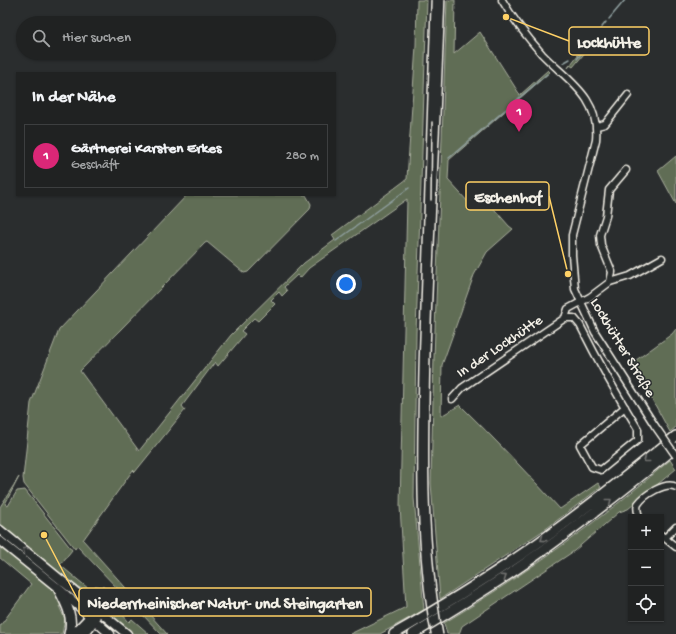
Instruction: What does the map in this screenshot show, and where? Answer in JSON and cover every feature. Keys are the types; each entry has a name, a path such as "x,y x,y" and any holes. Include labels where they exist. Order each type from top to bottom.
{"highway":[{"path":"394,634 469,590 526,552 575,516 676,436"},
{"path":"425,634 579,524 676,447"},
{"path":"58,588 68,608 71,620 69,634"},
{"path":"413,634 472,599"},
{"path":"84,634 98,609"},
{"path":"74,634 92,618"}],"main road":[{"path":"0,530 50,576 58,588 110,634"},
{"path":"0,541 98,609 127,634"}],"street":[{"name":"Lockhütter Straße","path":"502,0 517,23 542,54 585,97 592,108 597,126 587,181 572,235 575,289 580,303 599,339 676,456"},
{"path":"597,126 605,124 628,95"},
{"path":"610,282 612,272 601,244 600,235 606,216 609,190 626,170"},
{"name":"In der Lockhütte","path":"565,318 568,309 580,303 610,282 630,276 662,258"},
{"name":"In der Lockhütte","path":"452,399 462,388 565,318 574,318 580,325 604,373 625,407 638,429 638,440 600,470 592,467 580,445 625,407"},
{"path":"638,514 638,504 657,489 666,484 676,487"},
{"path":"664,536 676,527"},
{"path":"664,538 676,547"}],"green space":[{"path":"417,0 427,0 416,333 414,498 424,610 380,634 350,634 406,607 400,506 407,199 309,268 300,278 297,275 284,287 287,291 282,296 279,292 271,300 275,304 258,321 254,318 241,331 245,334 218,366 215,362 182,406 185,410 135,472 133,470 83,540 167,634 161,634 77,546 75,549 24,484 23,478 31,403 59,330 186,196 307,196 311,204 310,209 248,272 244,273 207,242 205,243 80,371 139,451 231,335 304,263 335,240 332,235 407,179 416,46"},
{"path":"447,0 455,0 454,54 480,32 520,95 548,70 550,72 449,160 448,180 470,204 481,194 513,229 487,252 474,275 442,365 441,416 460,405 511,456 560,509 598,483 601,487 547,528 440,599 431,483"},
{"path":"597,30 599,33 598,37 573,67 570,65"},
{"path":"676,156 676,204 658,171"},
{"path":"676,329 676,427 670,432 632,363 672,334"},
{"path":"670,460 676,469 628,509 619,512 574,551 462,626 459,634 447,634 444,623 503,586 589,526"},
{"path":"19,477 5,504 8,506 17,491 25,490 72,550 60,565 89,589 94,591 95,586 104,587 105,595 101,600 88,590 87,592 75,585 0,524 0,507"},
{"path":"0,546 46,583 61,601 67,611 59,606 65,619 62,634 0,634 0,626 31,584 0,558"},
{"path":"112,597 117,599 117,602 114,605 129,622 132,619 149,634 133,634 104,610 103,606 107,600"}],"waterway":[{"path":"609,19 625,0"},
{"path":"577,59 606,22"},
{"path":"563,63 570,59"},
{"path":"449,158 547,74"},
{"path":"336,241 409,188"}],"railway":[{"path":"431,0 420,315 417,463 419,532 431,634"},
{"path":"443,634 437,600 431,533 429,499 429,432 433,273 445,0"},
{"path":"431,200 432,122"}],"place":[{"name":"Lockhütte","path":"506,17"},
{"name":"Gärtnerei Karsten Erkes","path":"519,132"},
{"name":"Eschenhof","path":"568,274"},
{"name":"Niederrheinischer Natur- und Steingarten","path":"44,535"}]}
